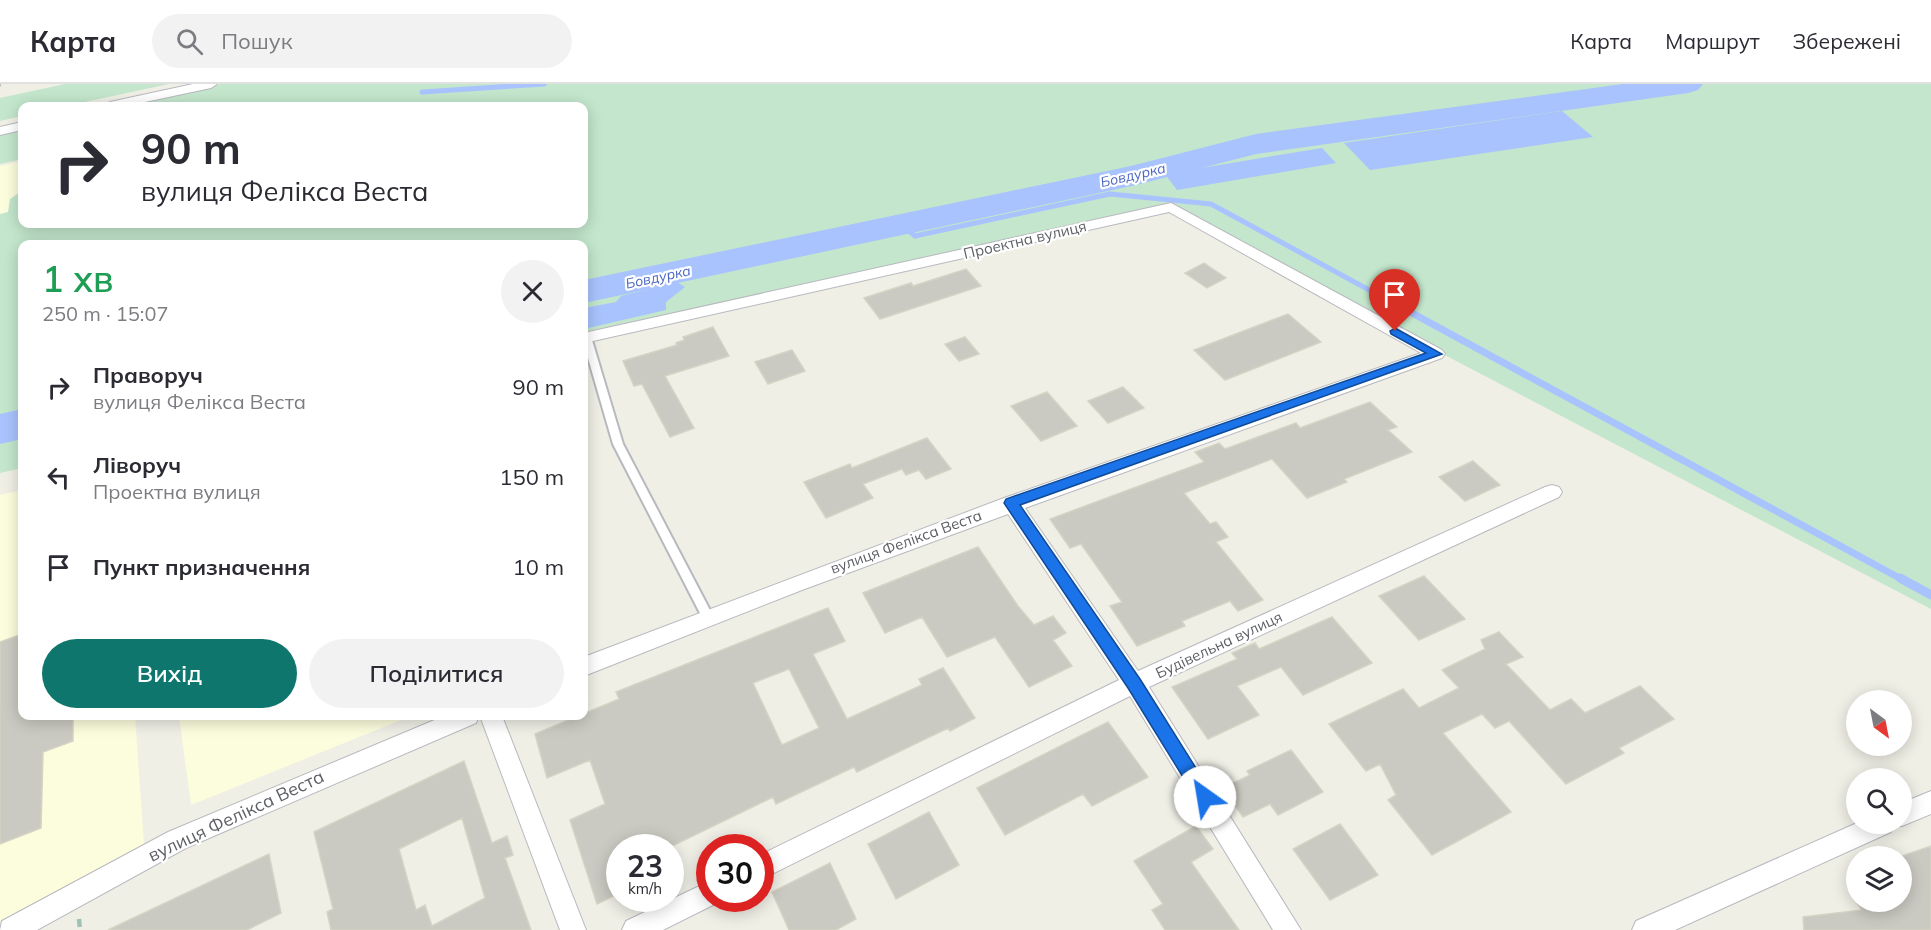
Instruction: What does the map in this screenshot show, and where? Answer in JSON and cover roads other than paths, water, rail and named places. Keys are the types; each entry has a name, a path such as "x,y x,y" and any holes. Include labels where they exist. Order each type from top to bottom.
{"street":[{"path":"128,102 211,84"},
{"path":"0,131 18,127"},
{"name":"Проектна вулиця","path":"588,337 1171,207 1436,354"},
{"name":"вулиця Фелікса Веста","path":"588,665 707,616 1011,503 1436,354"},
{"name":"Будівельна вулиця","path":"774,861 1134,683 1552,492"},
{"path":"1011,503 1134,683 1288,930"},
{"name":"вулиця Фелікса Веста","path":"11,930 177,840 459,720"},
{"path":"493,720 573,930"},
{"path":"1912,811 1931,802"},
{"path":"1646,930 1860,834"},
{"path":"635,930 696,900"}],"lane":[{"path":"588,348 618,444 707,616"}],"water":[{"path":"1562,111 1593,137 1370,170 1344,143"},
{"path":"1322,148 1336,163 1177,190 1165,174"},
{"path":"677,282 685,287 666,302 666,310 588,328 588,307 616,302 621,296"}],"waterway":[{"path":"422,92 544,84"},
{"name":"Бовдурка","path":"588,291 938,215 1136,175 1201,156 1256,144 1688,84"},
{"path":"901,224 915,236 1110,194 1211,204 1393,303"},
{"path":"1390,301 1903,580"},
{"name":"Бовдурка","path":"0,429 18,425"},
{"path":"1900,578 1931,595"}],"railway":[{"path":"0,85 6,84"}]}
